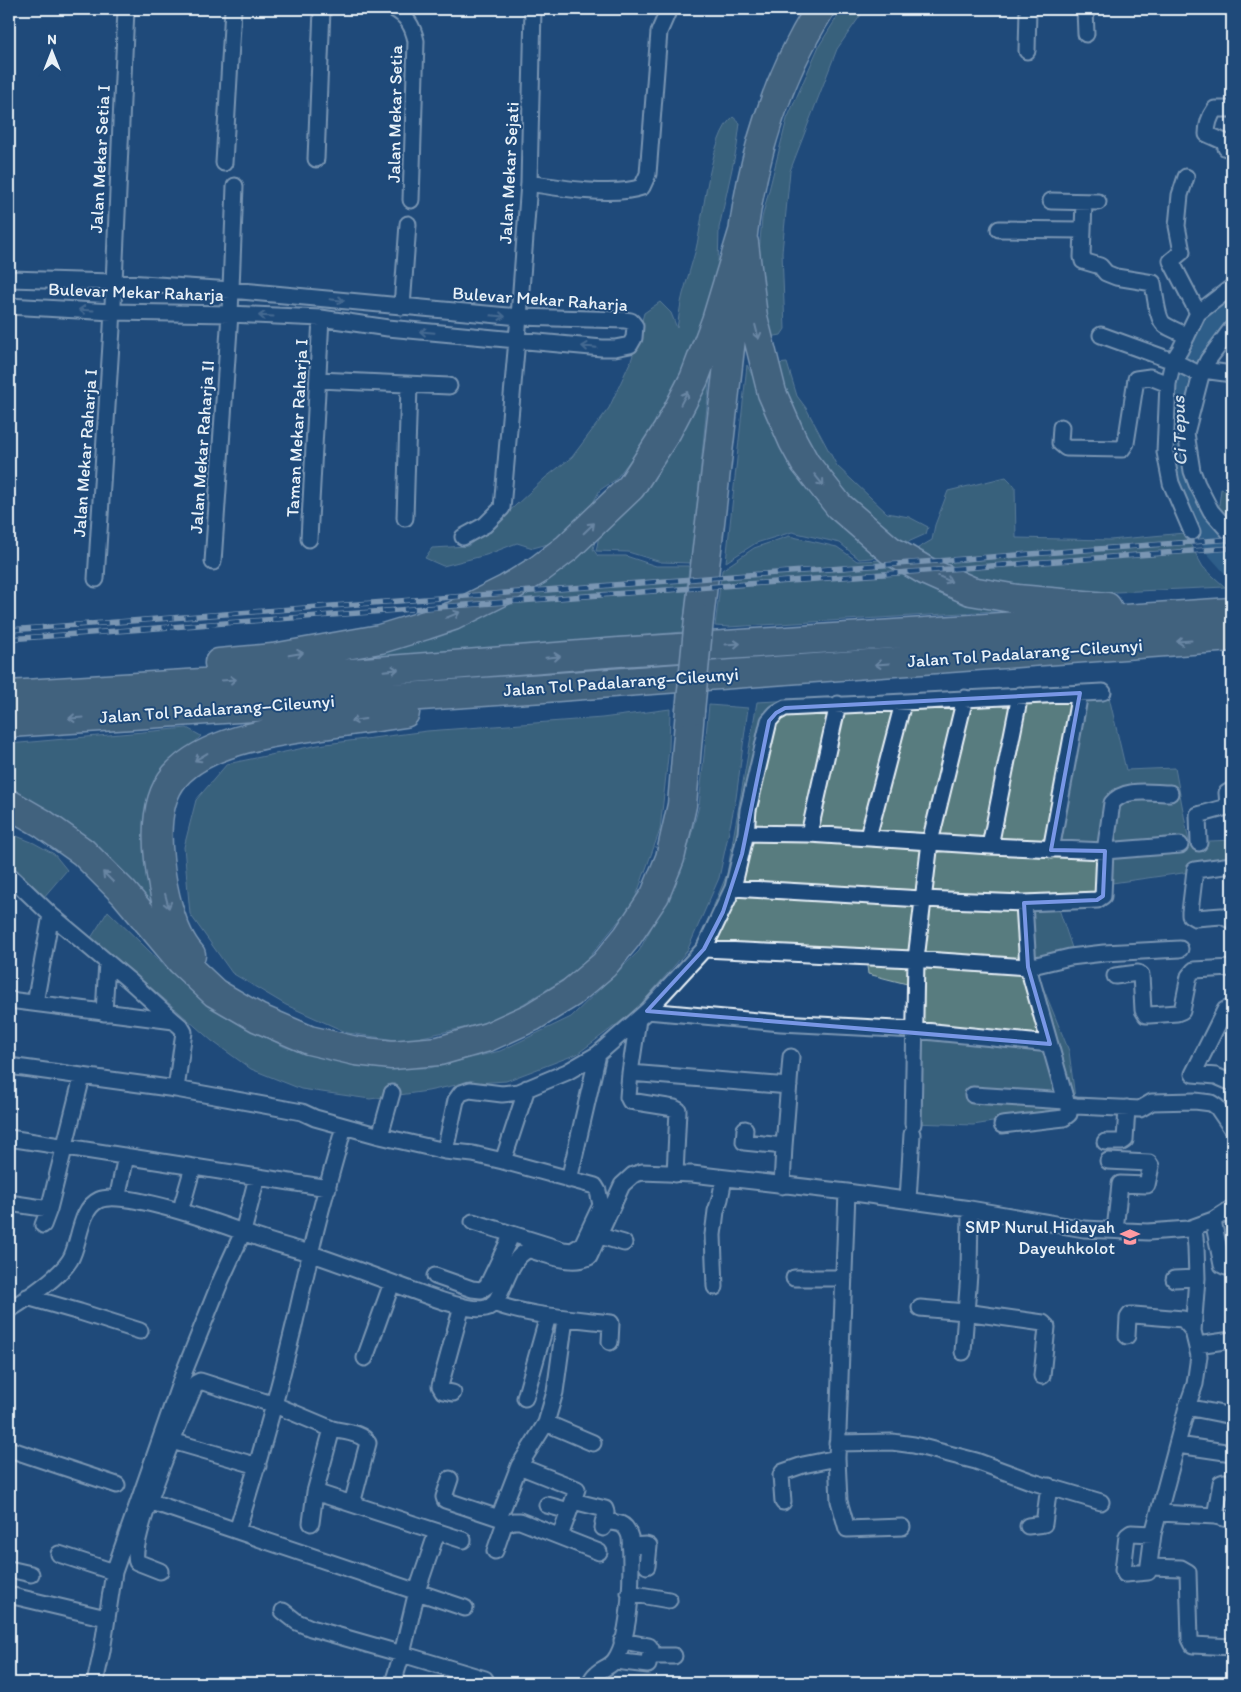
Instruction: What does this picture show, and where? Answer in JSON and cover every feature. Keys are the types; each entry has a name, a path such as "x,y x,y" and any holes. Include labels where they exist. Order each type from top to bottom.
{"highway":[{"path":"9,804 42,823 83,852 124,893 181,961 215,993 258,1018 309,1040 356,1052 392,1055 439,1051 488,1037 532,1017 571,993 604,965 627,937 655,895 670,858 682,805 699,618 743,232 757,158 775,99 806,30 820,9"},
{"path":"743,232 753,317 772,393 793,441 805,463 839,506 890,550 926,571 971,591 1017,599 1104,607 1232,599"},
{"path":"75,690 203,664 272,658 380,639 453,616 538,570 567,548 631,487 667,430 694,379 716,321 743,232"},
{"name":"Jalan Tol Padalarang–Cileunyi","path":"9,695 313,676 619,652 1232,612"},
{"name":"Jalan Tol Padalarang–Cileunyi","path":"9,723 544,688 1232,637"},
{"path":"242,1008 188,951 174,924 160,870 157,827 162,799 175,776 189,764 214,749 233,742 282,731 448,707 544,688"}],"street":[{"name":"Jalan Mekar Setia I","path":"112,312 126,9"},
{"path":"224,163 233,9"},
{"path":"316,159 322,9"},
{"name":"Jalan Mekar Setia","path":"394,9 408,20 414,29 416,41 411,200"},
{"name":"Jalan Mekar Sejati","path":"463,537 485,525 502,508 529,183 533,9"},
{"path":"529,183 596,190 622,191 642,188 648,174 659,32 669,9"},
{"path":"1027,51 1028,9"},
{"path":"1085,9 1086,34"},
{"path":"1226,148 1227,143 1206,134 1215,109 1232,109"},
{"path":"1186,177 1180,195 1177,226 1182,252 1171,261 1198,313"},
{"name":"Jalan Mekar Raharja II","path":"213,562 230,314 235,186"},
{"path":"1052,201 1091,202 1082,230 1083,261 1100,266 1106,273 1116,277 1153,283 1161,322 1187,336"},
{"path":"402,307 408,224"},
{"path":"998,228 1082,230"},
{"name":"Bulevar Mekar Raharja","path":"9,279 113,282 231,290 519,317 625,320 631,321 635,326 634,338 630,345 615,348 516,344 321,318 112,312 9,306"},
{"path":"1192,532 1171,483 1165,452 1168,384 1174,362 1198,313 1232,288"},
{"name":"Jalan Mekar Raharja I","path":"96,579 112,312"},
{"name":"Taman Mekar Raharja I","path":"310,539 321,318"},
{"path":"1232,328 1198,372 1186,433 1190,462 1197,484 1211,511 1232,535"},
{"path":"1101,335 1198,372 1232,374"},
{"path":"1061,427 1060,443 1066,448 1122,449 1126,443 1136,379 1150,377 1168,384"},
{"path":"319,380 449,386"},
{"path":"405,518 409,385"},
{"path":"445,1151 456,1100 461,1093 470,1090 502,1094 519,1092 566,1072 598,1054 675,983 704,949 733,888 746,833 748,810 769,721 776,713 785,708 838,704 903,703 965,698 1103,692"},
{"path":"1051,850 1080,693"},
{"path":"990,846 1020,695"},
{"path":"908,1200 913,1129 916,959 922,899 930,842 965,698"},
{"path":"868,837 903,703"},
{"path":"809,834 838,704"},
{"path":"1199,843 1198,815 1227,807 1227,793 1232,790"},
{"path":"733,888 1024,903 1101,899 1103,896 1105,851 1112,803 1116,798 1125,793 1170,793"},
{"path":"746,833 868,837 1051,850 1105,851 1180,845"},
{"path":"1232,865 1195,870 1190,912 1190,915 1195,918 1222,916 1232,921"},
{"path":"9,875 51,915 181,1027 184,1032 176,1089"},
{"path":"1002,1125 1064,1118 1068,1114 1068,1103 1028,967 1024,903"},
{"path":"35,1003 51,915"},
{"path":"704,949 916,959 1028,967 1070,957 1104,953 1180,949"},
{"path":"104,1013 107,962"},
{"path":"1115,976 1138,973 1141,975 1143,1010 1146,1015 1149,1015 1182,1011 1189,976 1194,970 1232,968"},
{"path":"9,1000 174,1021"},
{"path":"1232,1007 1225,1010 1193,1074 1216,1076 1232,1083"},
{"path":"642,1015 914,1030 1050,1044"},
{"path":"642,1015 630,1073 628,1097 630,1101 678,1110 675,1174"},
{"path":"569,1180 598,1054"},
{"path":"782,1186 791,1058"},
{"path":"9,1066 176,1089 302,1112 315,1118 380,1136 445,1151 473,1154 504,1161 595,1186 601,1205 582,1245 572,1251 563,1250 473,1222"},
{"path":"630,1073 789,1086"},
{"path":"43,1224 49,1209 82,1076"},
{"path":"504,1161 527,1088"},
{"path":"380,1136 392,1093"},
{"path":"973,1096 1127,1108 1141,1108 1152,1102 1195,1101 1211,1103 1217,1106 1232,1129"},
{"path":"1106,1142 1122,1142 1125,1140 1127,1108"},
{"path":"237,1531 275,1405 305,1283 310,1254 344,1126"},
{"path":"744,1128 744,1142 784,1146"},
{"path":"9,1138 328,1188"},
{"path":"119,1190 126,1156"},
{"path":"1108,1161 1151,1164 1147,1185 1120,1184 1114,1230"},
{"path":"183,1202 193,1167"},
{"path":"9,1310 54,1276 70,1260 87,1211 99,1200 108,1198 150,1204 205,1219 462,1306 486,1308 493,1303 502,1288 508,1272 518,1257 526,1251 529,1250 572,1260 594,1258 600,1236 622,1185 633,1175 650,1172 908,1200 1084,1229 1148,1232 1194,1228 1213,1220 1232,1208"},
{"path":"95,1683 102,1652 114,1572 184,1372 221,1280 243,1232 256,1177"},
{"path":"715,1287 712,1235 724,1179"},
{"path":"847,1192 837,1451 839,1501 847,1529 902,1527"},
{"path":"9,1203 49,1209"},
{"path":"963,1352 970,1209"},
{"path":"1213,1220 1222,1265 1226,1267 1232,1266"},
{"path":"1141,1572 1146,1534 1160,1513 1187,1407 1195,1384 1199,1356 1187,1328 1197,1278 1194,1228"},
{"path":"435,1276 472,1289 480,1290 488,1286 512,1234"},
{"path":"600,1236 624,1243"},
{"path":"794,1278 844,1278"},
{"path":"1174,1279 1197,1278"},
{"path":"365,1358 392,1283"},
{"path":"27,1298 140,1331"},
{"path":"493,1303 506,1308 565,1319 611,1323 610,1342"},
{"path":"453,1393 443,1391 440,1386 462,1306"},
{"path":"920,1308 966,1312 1043,1323 1047,1327 1042,1376"},
{"path":"1127,1336 1128,1318 1130,1315 1232,1340"},
{"path":"525,1398 548,1316"},
{"path":"450,1479 444,1497 445,1500 499,1518 519,1466 546,1423 555,1392 565,1319"},
{"path":"160,1570 137,1562 134,1552 149,1501 172,1441 196,1383 200,1381 275,1405 332,1429 360,1435 367,1440 368,1443 352,1504"},
{"path":"1187,1407 1232,1416"},
{"path":"546,1423 593,1443"},
{"path":"311,1523 315,1492 332,1429"},
{"path":"172,1441 258,1466"},
{"path":"783,1502 781,1473 837,1451 892,1442 914,1445 976,1461 1101,1502"},
{"path":"1178,1445 1232,1454"},
{"path":"9,1449 117,1485"},
{"path":"519,1466 577,1489 560,1536"},
{"path":"1214,1516 1221,1483 1232,1483"},
{"path":"1028,1526 1042,1526 1045,1523 1049,1486"},
{"path":"315,1492 463,1540"},
{"path":"149,1501 465,1608"},
{"path":"547,1505 604,1509 606,1512 603,1525 615,1522 626,1527 630,1537 628,1616 622,1641 615,1661 596,1674 590,1683"},
{"path":"1160,1513 1214,1516 1232,1520"},
{"path":"496,1551 504,1525 512,1521 520,1521 599,1552"},
{"path":"393,1683 417,1592 437,1532"},
{"path":"1146,1534 1128,1534 1123,1571 1125,1574 1181,1568 1188,1572 1190,1639 1193,1645 1232,1647"},
{"path":"630,1546 649,1546 647,1566"},
{"path":"59,1554 114,1572"},
{"path":"9,1570 31,1574"},
{"path":"629,1592 669,1600"},
{"path":"9,1596 106,1618"},
{"path":"283,1611 297,1622 311,1628 485,1679"},
{"path":"615,1661 648,1665 651,1649 649,1646 622,1641"},
{"path":"650,1656 674,1656"}],"highlighted area":[{"path":"1080,693 1051,850 1105,851 1103,896 1097,900 1024,903 1028,967 1050,1044 647,1011 704,949 723,912 742,854 769,721 776,713 785,708"}],"green space":[{"path":"842,9 865,9 837,49 790,171 782,252 785,329 781,335 770,337 757,275 762,218 787,119 819,46"},
{"path":"733,117 740,123 737,146 719,228 718,269 685,368 659,423 615,480 600,490 584,519 548,544 533,548 517,543 486,555 443,566 425,558 432,548 468,546 502,518 545,478 572,457 609,408 632,358 644,313 660,302 671,313 677,328 682,298 696,249 713,159 725,126"},
{"path":"712,357 691,563 661,562 628,552 596,551 600,531"},
{"path":"787,363 797,396 806,408 837,466 887,513 909,517 928,527 926,534 908,542 885,532 814,468 776,387 777,364"},
{"path":"747,365 781,434 883,557 859,559 840,543 792,532 756,543 726,562"},
{"path":"1006,477 1015,486 1016,538 1110,540 1184,533 1203,567 1225,587 1051,595 996,586 913,551 932,540 935,525 948,491"},
{"path":"1232,484 1231,528 1226,513 1218,513 1221,489 1230,491"},
{"path":"595,532 593,549 598,556 626,556 656,566 689,566 683,632 379,657 379,651"},
{"path":"789,536 837,547 857,561 889,560 1012,610 729,627 715,626 722,570 754,548"},
{"path":"1106,684 1126,770 1175,768 1189,842 1232,840 1232,866 1105,884 1106,902 1059,909 1072,948 1033,963 1069,1051 1076,1106 1038,1115 973,1125 912,1123 909,1090 907,984 868,974 866,958 697,946 727,874 757,702"},
{"path":"709,705 748,708 736,798 719,878 687,951 636,1010 577,1054 506,1081 461,1084 428,1091 370,1099 301,1089 251,1069 212,1041 91,938 108,911 175,976 221,1014 285,1047 355,1066 429,1068 500,1051 571,1017 639,951 681,872 699,806"},
{"path":"670,709 669,748 660,830 634,902 579,970 495,1021 403,1041 348,1033 286,1005 232,973 190,914 184,847 196,800 227,764 318,745 427,731 602,718"},
{"path":"187,728 201,736 153,789 143,840 159,912 9,797 9,744"},
{"path":"9,833 34,843 54,854 67,870 43,898 9,864"}],"waterway":[{"name":"Ci Tepus","path":"1232,301 1215,316 1177,381 1178,469 1216,547 1232,565"}],"railway":[{"path":"9,630 1232,539"},
{"path":"9,639 1232,548"}],"place":[{"name":"SMP Nurul Hidayah Dayeuhkolot","path":"1130,1237"}]}
